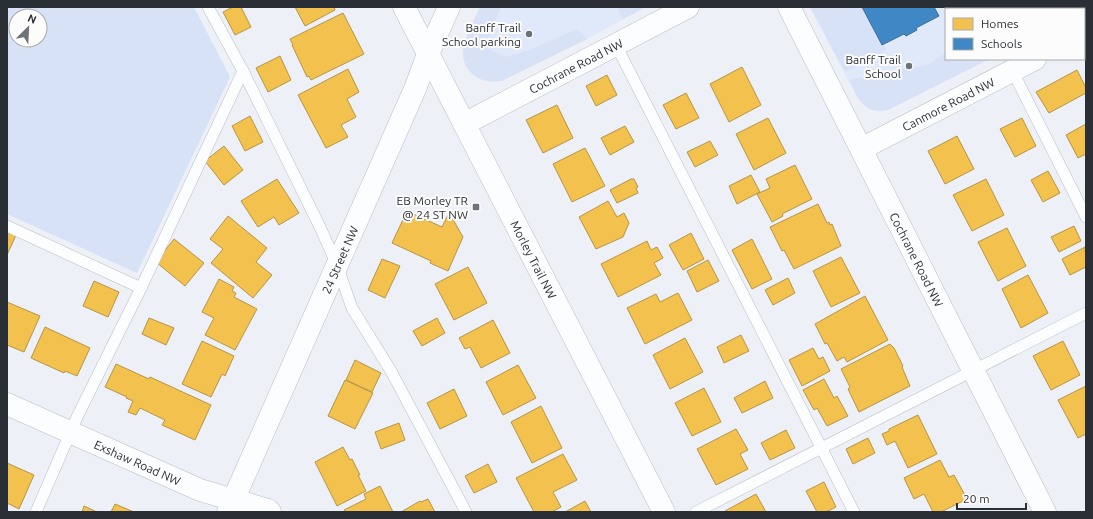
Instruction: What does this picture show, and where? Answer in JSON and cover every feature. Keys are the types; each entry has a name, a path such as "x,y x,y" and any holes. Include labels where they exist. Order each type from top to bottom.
{"street":[{"name":"Morley Trail NW","path":"404,7 664,512"},
{"name":"24 Street NW","path":"231,506 415,89 428,54 449,7"},
{"name":"Cochrane Road NW","path":"464,124 688,7"},
{"name":"Cochrane Road NW","path":"789,7 1045,512"},
{"name":"Canmore Road NW","path":"861,149 1032,60"},
{"name":"Exshaw Road NW","path":"7,404 200,490 231,506 268,510 270,512"}],"lane":[{"path":"208,7 242,71 320,227 337,265 352,308 391,371 466,512"},
{"path":"616,45 854,512"},
{"path":"1012,70 1086,217"},
{"path":"36,512 70,432 141,288 242,71"},
{"path":"7,226 141,288"},
{"path":"696,512 1086,313"}],"shaded area":[{"path":"7,7 194,7 230,77 137,273 7,214"},
{"path":"480,7 501,7 489,38 488,49 506,57 529,50 577,29 587,39 504,80 486,81 472,74 467,68 463,52 468,33"},
{"path":"491,7 646,7 587,39 518,71 470,54"},
{"path":"617,7 646,7 623,19"},
{"name":"Banff Trail School","path":"810,7 1086,7 1085,10 1085,8 945,8 945,60 988,60 890,109 881,112 867,108 858,99"},
{"path":"810,7 862,7 881,45 884,44 887,50 845,72"},
{"path":"1086,7 1086,9 1085,8 972,8"},
{"path":"945,54 945,60 987,60 890,109 881,111 874,110 864,105 856,94 849,80 892,70 927,65"}],"building: Homes":[{"path":"233,7 241,7 251,27 235,35 223,12"},
{"path":"295,7 334,7 335,10 305,26"},
{"path":"343,13 364,54 311,80 309,76 307,77 290,39"},
{"path":"280,56 291,80 268,92 256,68"},
{"path":"742,67 761,105 729,122 710,84"},
{"path":"348,69 359,92 347,99 356,117 341,125 348,137 326,148 298,95"},
{"path":"1077,70 1086,88 1086,93 1049,113 1036,92"},
{"path":"607,75 617,95 596,106 586,86"},
{"path":"686,93 699,118 676,129 663,105"},
{"path":"557,105 573,138 543,153 526,120"},
{"path":"250,116 263,142 245,151 232,126"},
{"path":"768,118 786,153 754,170 736,134"},
{"path":"1022,118 1036,146 1015,157 1000,129"},
{"path":"1086,124 1086,154 1078,158 1066,135"},
{"path":"625,126 634,142 610,155 601,138"},
{"path":"957,136 974,169 945,184 928,151"},
{"path":"710,141 718,155 695,167 687,152"},
{"path":"224,146 243,170 224,185 205,161"},
{"path":"585,148 605,186 572,202 553,164"},
{"path":"795,165 812,199 782,214 783,216 772,222 757,194 770,188 766,179"},
{"path":"1048,171 1060,193 1043,202 1031,180"},
{"path":"751,175 760,192 737,204 729,186"},
{"path":"277,179 299,213 279,225 274,217 258,227 241,201"},
{"path":"631,179 634,179 638,187 636,188 638,193 617,203 610,190"},
{"path":"986,179 1004,215 972,231 953,195"},
{"path":"608,201 617,217 624,213 629,223 623,237 596,249 579,217"},
{"path":"818,204 827,223 829,222 830,225 832,224 841,246 794,269 784,250 782,251 770,227"},
{"path":"407,211 442,227 448,215 450,219 451,216 463,237 448,271 430,263 431,261 392,243"},
{"path":"228,216 267,248 256,262 272,275 253,298 211,263 223,249 210,239"},
{"path":"1074,226 1081,241 1059,252 1051,237"},
{"path":"1007,228 1026,266 998,281 978,242"},
{"path":"7,229 17,233 7,255"},
{"path":"691,233 704,259 683,270 669,245"},
{"path":"174,239 204,263 185,286 156,262"},
{"path":"752,239 772,279 752,289 732,250"},
{"path":"647,241 651,250 657,247 663,258 654,263 661,275 618,297 601,264"},
{"path":"1085,247 1086,267 1070,275 1062,259"},
{"path":"841,257 860,293 831,307 813,271"},
{"path":"382,259 400,266 385,298 368,290"},
{"path":"708,260 719,281 697,292 687,271"},
{"path":"468,267 487,303 454,320 435,284"},
{"path":"1028,275 1048,313 1021,328 1002,289"},
{"path":"788,278 795,293 773,305 765,290"},
{"path":"219,279 234,287 232,291 236,293 234,297 257,309 235,350 205,335 214,318 202,312"},
{"path":"94,281 119,292 108,317 83,306"},
{"path":"678,293 692,320 645,344 627,308 656,294 660,302"},
{"path":"865,296 888,340 847,362 844,357 837,361 827,343 825,344 815,324"},
{"path":"7,302 40,316 24,352 7,345"},
{"path":"149,318 174,328 166,345 142,334"},
{"path":"437,318 445,333 422,346 413,331"},
{"path":"493,320 510,353 481,368 470,347 465,349 459,338"},
{"path":"45,327 90,348 77,376 65,371 64,373 31,358"},
{"path":"741,335 749,351 724,363 717,347"},
{"path":"685,338 703,372 670,389 653,355"},
{"path":"202,341 234,356 225,376 222,374 211,397 182,384"},
{"path":"1063,341 1080,375 1051,390 1033,356"},
{"path":"890,344 894,348 903,366 902,367 910,386 859,412 848,389 850,387 841,369"},
{"path":"813,348 819,359 823,357 830,371 802,386 789,360"},
{"path":"355,360 381,373 372,392 346,380"},
{"path":"116,364 149,379 150,377 211,405 195,440 162,425 165,420 140,408 136,415 128,412 133,401 105,387"},
{"path":"518,365 536,398 503,415 486,382"},
{"path":"824,379 834,398 837,396 848,416 827,426 817,408 814,410 803,390"},
{"path":"345,380 373,393 355,429 328,416"},
{"path":"765,381 773,398 742,413 734,398"},
{"path":"1086,386 1086,434 1078,438 1058,400"},
{"path":"704,388 721,422 692,436 675,403"},
{"path":"454,389 467,416 440,429 427,403"},
{"path":"541,406 562,448 532,463 511,422"},
{"path":"918,415 937,454 908,468 895,441 887,445 882,434"},
{"path":"399,423 405,440 381,449 375,432"},
{"path":"736,429 748,450 740,454 748,469 716,485 697,449"},
{"path":"786,430 795,448 770,460 761,443"},
{"path":"868,438 875,453 853,464 846,449"},
{"path":"343,447 350,460 352,459 366,491 337,506 315,462"},
{"path":"563,454 577,480 553,492 561,507 552,512 534,512 516,478"},
{"path":"940,460 949,477 954,475 967,499 941,512 933,512 924,494 914,499 904,478"},
{"path":"7,463 34,475 19,509 7,503"},
{"path":"488,464 497,482 474,493 465,476"},
{"path":"824,482 836,507 826,512 817,512 806,491"},
{"path":"380,486 393,512 345,512 344,510 366,499 364,494"},
{"path":"756,494 766,512 725,512 725,511"},
{"path":"428,499 435,512 401,512 420,501 421,502"},
{"path":"585,501 591,512 565,512"},
{"path":"115,504 134,512 111,512"},
{"path":"84,506 97,512 82,512"}],"building: Schools":[{"path":"862,7 934,7 939,16 916,28 917,30 906,36 904,34 882,45"}],"place":[{"name":"Banff Trail School parking","path":"529,34"},
{"name":"Banff Trail School","path":"909,66"},
{"name":"EB Morley TR @ 24 ST NW","path":"476,207"}]}
